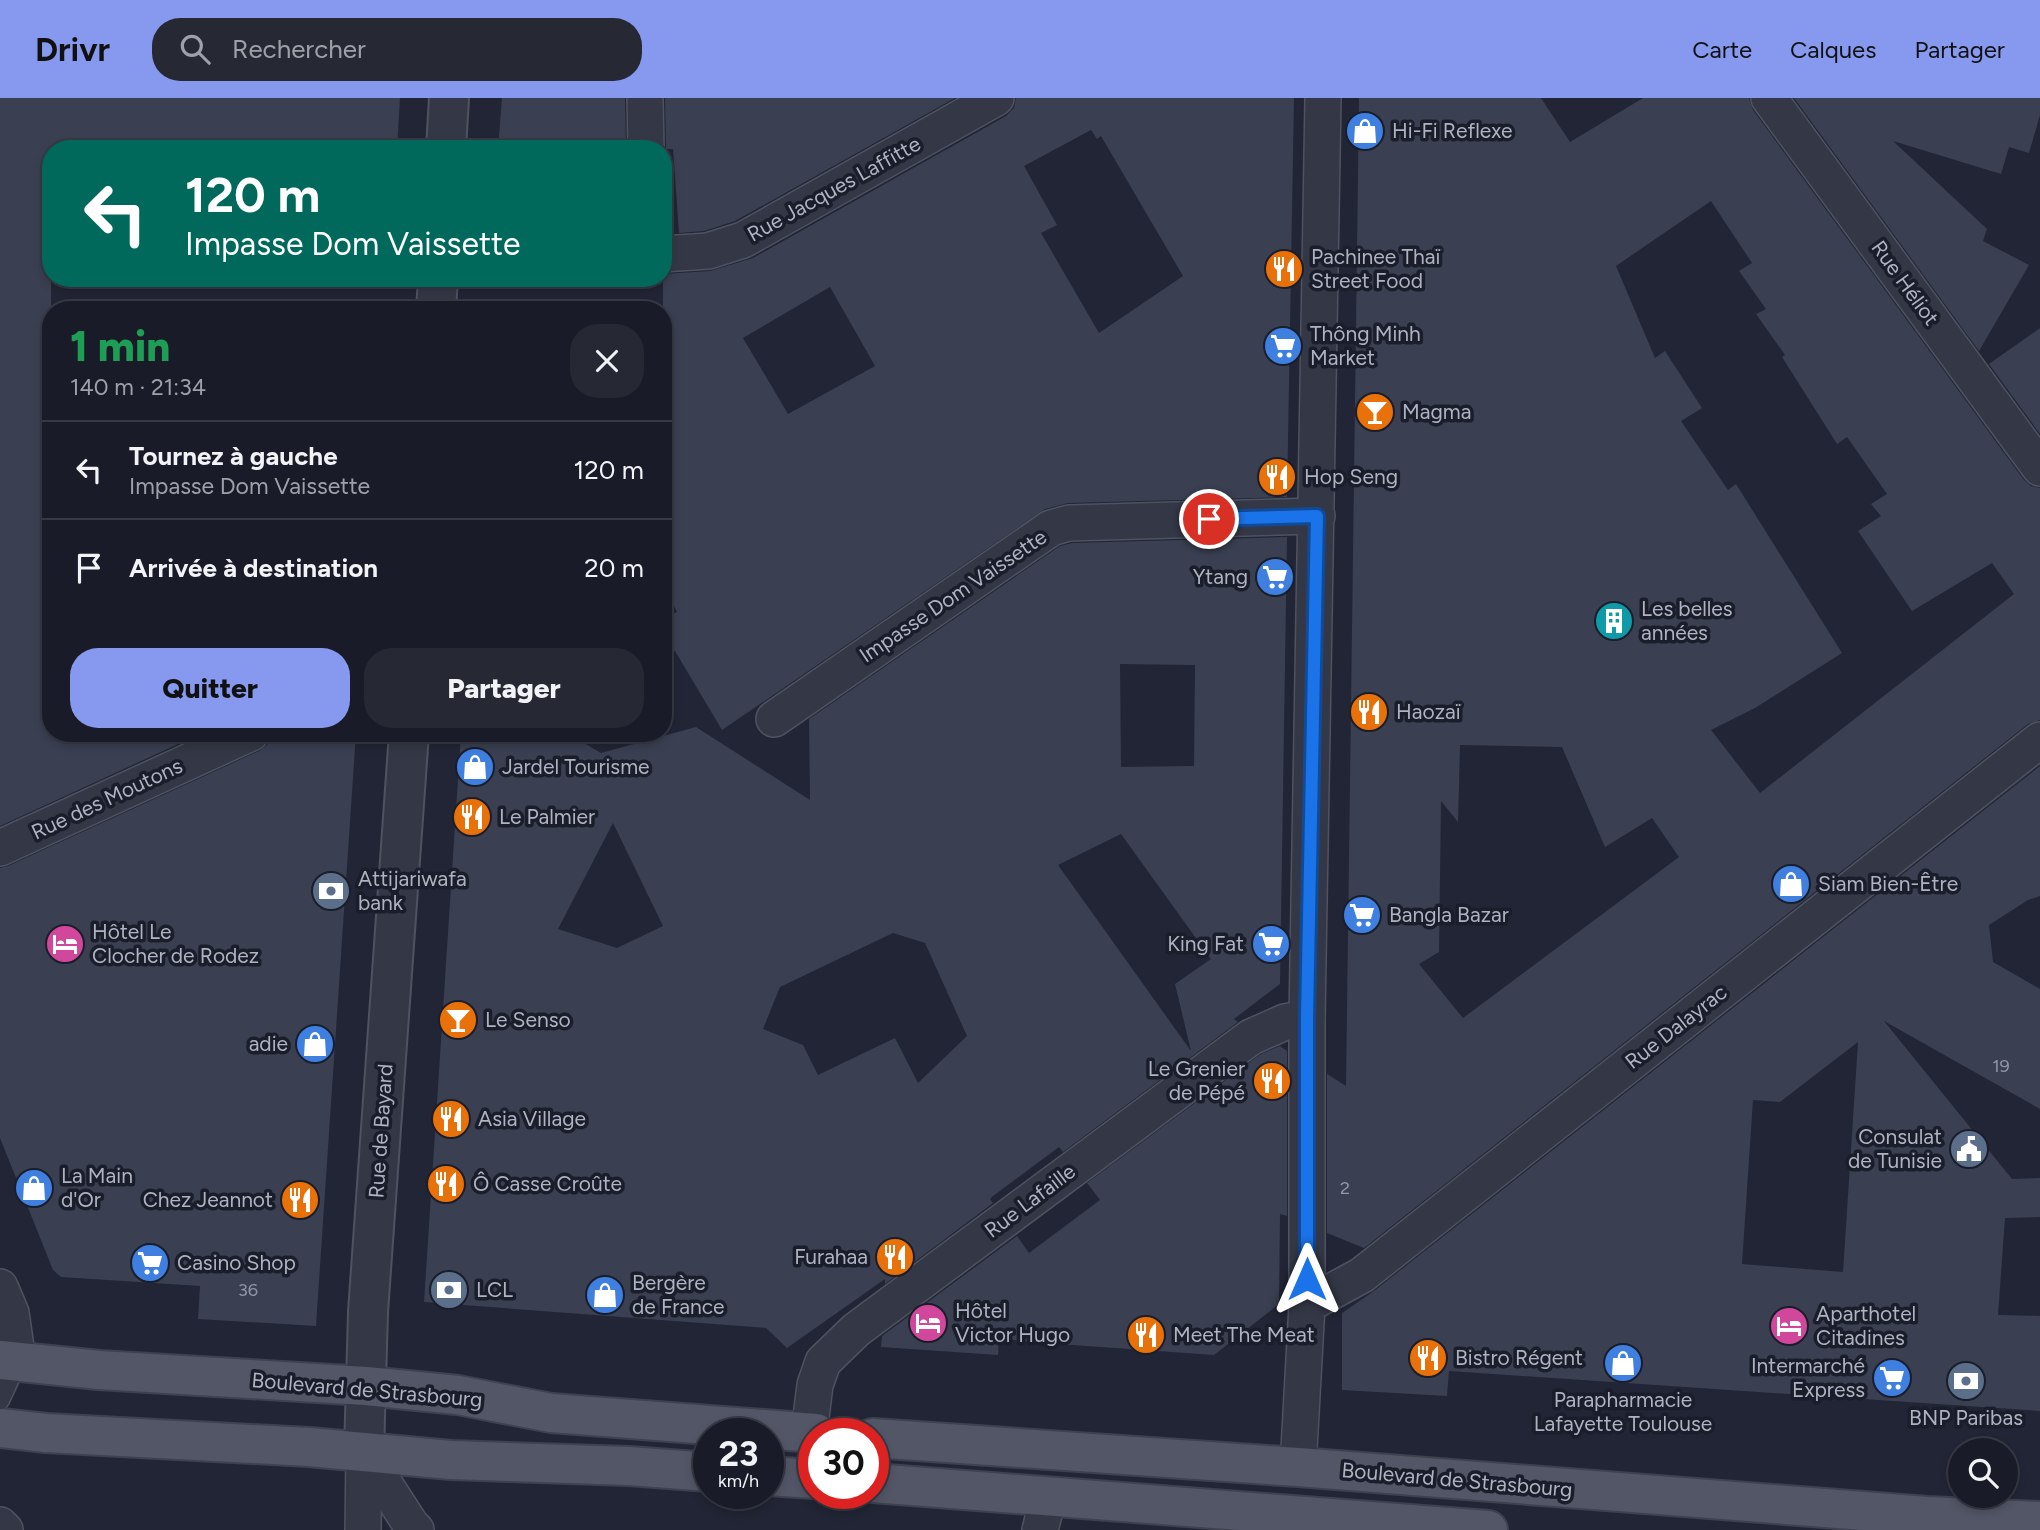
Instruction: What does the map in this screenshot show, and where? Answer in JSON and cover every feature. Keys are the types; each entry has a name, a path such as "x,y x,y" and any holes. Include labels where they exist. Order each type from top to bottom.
{"main road":[{"name":"Boulevard de Strasbourg","path":"9,1361 99,1370 366,1386 458,1395 551,1413 798,1432"},
{"path":"0,1428 46,1433 309,1447 451,1460 693,1471"},
{"name":"Boulevard de Strasbourg","path":"889,1439 1298,1467 1927,1516 2040,1521"},
{"path":"889,1486 1044,1513 1261,1514 1488,1530"}],"street":[{"path":"447,140 449,98"},
{"path":"645,98 646,140"},
{"name":"Rue Jacques Laffitte","path":"672,253 708,251 743,240 996,98"},
{"path":"1298,1467 1307,1305 1307,1018 1323,98"},
{"name":"Rue Héliot","path":"1769,98 2040,468"},
{"name":"Impasse Dom Vaissette","path":"774,719 1051,528 1069,523 1317,516"},
{"name":"Rue Dalayrac","path":"1307,1305 1362,1275 2040,740"},
{"name":"Rue des Moutons","path":"0,848 231,742"},
{"name":"Rue de Bayard","path":"363,1530 369,1298 408,742"},
{"name":"Rue Lafaille","path":"814,1418 816,1385 823,1362 856,1330 1251,1037 1285,1022 1307,1018"},
{"path":"0,1287 10,1313 9,1361"},
{"path":"365,1452 416,1530"},
{"path":"0,1525 5,1530"}],"lane":[{"path":"0,1400 9,1361"}],"building":[{"path":"0,98 400,98 398,140 42,140 42,287 51,287 51,301 42,301 42,742 182,742 0,826"},
{"path":"502,98 625,98 626,140 499,140"},
{"path":"665,98 955,98 735,221 704,231 679,233 672,140 666,140"},
{"path":"1016,98 1294,98 1287,497 1068,503 1045,509 722,730 675,651 672,652 672,614 677,612 672,602 672,301 663,301 663,287 672,287 672,273 710,271 753,258 1006,116 1014,108","holes":["1091,130 1097,139 1101,136 1183,276 1099,333 1041,233 1057,225 1024,166","830,287 875,366 788,414 743,338"]},
{"path":"1359,98 1541,98 1570,142 1643,98 1749,98 1753,110 2024,480 2031,486 2040,488 2040,720 2028,724 1364,1248 1327,1233 1327,1074 1346,1086","holes":["1711,201 1752,263 1739,271 1766,309 1756,314 1785,355 1782,357 1837,444 1847,437 1887,494 1871,504 1881,516 1858,531 1912,611 1992,563 2014,594 1760,793 1711,730 1755,708 1842,653 1736,484 1728,490 1681,421 1702,408 1665,351 1655,358 1616,266","1460,745 1562,747 1605,847 1652,818 1679,857 1463,1018 1419,964 1439,952 1441,801 1458,822"]},
{"path":"1794,98 2040,98 2040,115 2029,153 2009,147 2001,174 1893,141 1987,229 1983,241 2029,265 1979,351"},
{"path":"2040,328 2040,434 1989,364"},
{"path":"1287,537 1280,984 1234,1019 1238,1022 1063,1152 1059,1147 993,1196 990,1199 993,1203 885,1284 885,1279 787,1348 766,1328 424,1302 460,742 582,742 601,753 641,742 672,742 672,734 696,727 810,800 809,719 1060,546 1072,543","holes":["1120,664 1195,665 1194,766 1121,767","613,823 663,926 617,948 558,929","1121,834 1211,959 1175,984 1191,1051 1058,865","893,933 925,943 967,1036 918,1083 895,1038 818,1075 803,1045 763,1029 780,987"]},
{"path":"355,742 316,1326 198,1319 200,1286 61,1277 53,1270 0,1138 0,868 259,751 268,744"},
{"path":"2040,766 2040,896 2028,900 1989,925 1993,962 2040,989 2040,1109 1884,1021 2012,1179 2040,1178 2040,1217 2005,1218 1998,1315 2040,1316 2040,1411 1449,1371 1447,1396 1342,1390 1342,1313 1374,1291","holes":["1858,1042 1843,1272 1742,1264 1753,1100 1780,1102"]},
{"path":"1280,1046 1287,1051 1287,1216 1280,1214 1279,1304 1214,1355 999,1338 998,1355 881,1347 882,1336 1017,1236 1029,1253 1100,1200 1087,1183 1261,1054"}],"place":[{"name":"Hi-Fi Reflexe","path":"1365,131"},
{"name":"Pachinee Thaï Street Food","path":"1284,269"},
{"name":"Thông Minh Market","path":"1283,346"},
{"name":"Magma","path":"1375,412"},
{"name":"Hop Seng","path":"1277,477"},
{"name":"Ytang","path":"1275,577"},
{"name":"Les belles années","path":"1614,621"},
{"name":"Haozaï","path":"1369,712"},
{"name":"Jardel Tourisme","path":"475,767"},
{"name":"Le Palmier","path":"472,817"},
{"name":"Siam Bien-Être","path":"1791,884"},
{"name":"Attijariwafa bank","path":"331,891"},
{"name":"Bangla Bazar","path":"1362,915"},
{"name":"Hôtel Le Clocher de Rodez","path":"65,944"},
{"name":"King Fat","path":"1271,944"},
{"name":"Le Senso","path":"458,1020"},
{"name":"adie","path":"315,1044"},
{"name":"Le Grenier de Pépé","path":"1272,1081"},
{"name":"Asia Village","path":"451,1119"},
{"name":"Consulat de Tunisie","path":"1969,1149"},
{"name":"Ô Casse Croûte","path":"446,1184"},
{"name":"La Main d'Or","path":"34,1188"},
{"name":"Chez Jeannot","path":"300,1200"},
{"name":"Furahaa","path":"895,1257"},
{"name":"Casino Shop","path":"150,1263"},
{"name":"LCL","path":"449,1290"},
{"name":"Bergère de France","path":"605,1295"},
{"name":"Hôtel Victor Hugo","path":"928,1323"},
{"name":"Aparthotel Citadines","path":"1789,1326"},
{"name":"Meet The Meat","path":"1146,1335"},
{"name":"Bistro Régent","path":"1428,1358"},
{"name":"Parapharmacie Lafayette Toulouse","path":"1623,1363"},
{"name":"Intermarché Express","path":"1892,1378"},
{"name":"BNP Paribas","path":"1966,1381"}],"route":[{"path":"1209,519 1317,516 1307,1018 1307,1279"}]}
